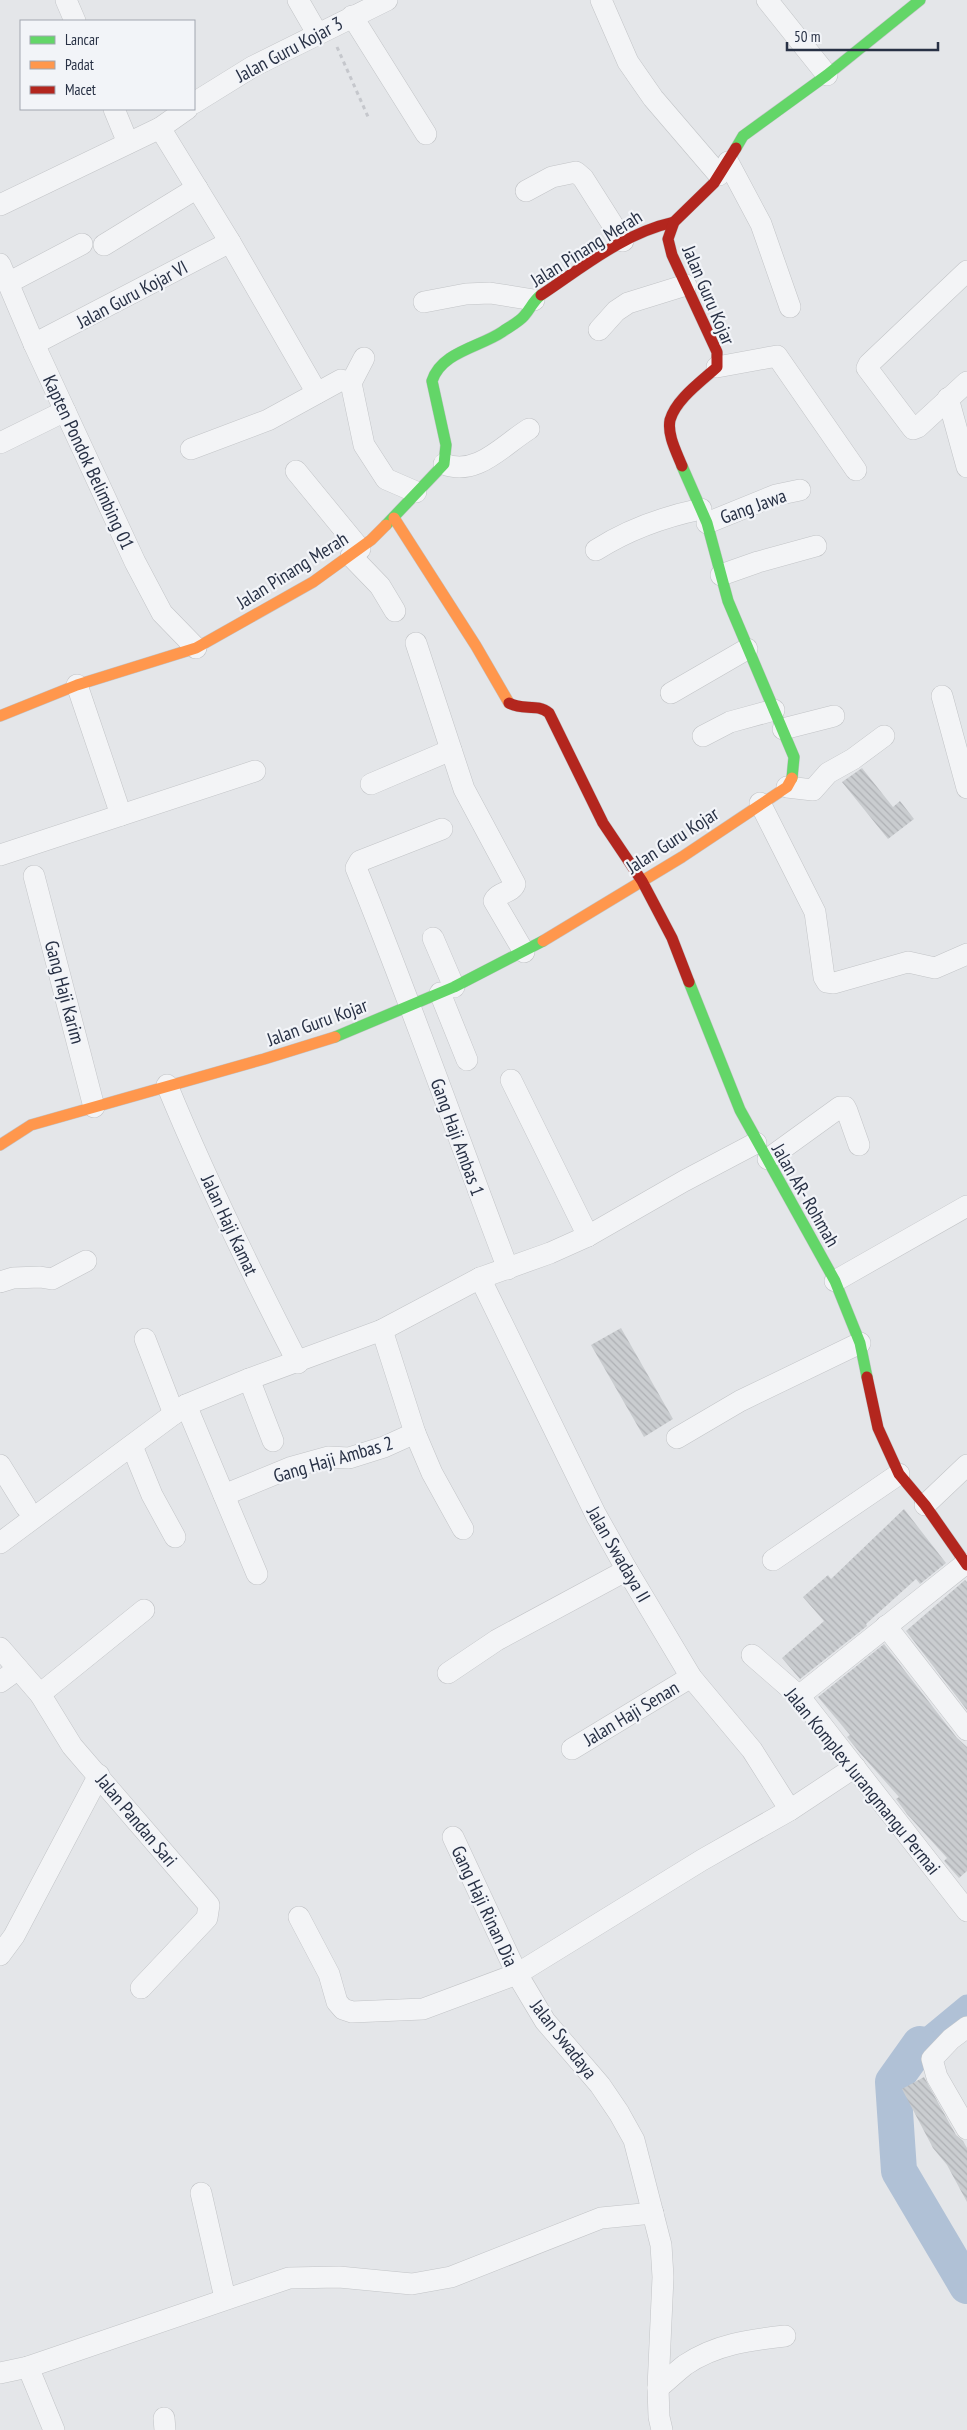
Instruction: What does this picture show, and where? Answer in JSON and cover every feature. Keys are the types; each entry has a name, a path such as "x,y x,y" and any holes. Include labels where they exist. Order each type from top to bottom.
{"street":[{"path":"66,0 75,20"},
{"path":"298,0 322,30"},
{"name":"Jalan Guru Kojar 3","path":"195,102 252,66 322,30 388,0"},
{"path":"601,0 628,62 653,98 724,168 761,224 790,307"},
{"path":"767,0 827,75"},
{"path":"674,222 704,195 724,168 739,142 752,128 827,75 920,0"},
{"path":"352,16 426,134"},
{"path":"114,110 128,143"},
{"path":"0,203 160,128 185,110"},
{"path":"160,128 230,242 317,393"},
{"path":"526,191 552,177 576,172 583,178 623,241"},
{"path":"104,244 197,188"},
{"name":"Jalan Pinang Merah","path":"0,716 77,685 196,648 313,582 356,552 394,518 416,492 434,477 444,464 446,445 432,381 435,371 444,362 501,333 524,316 534,300 623,241 660,223 674,222"},
{"name":"Jalan Guru Kojar","path":"0,1145 31,1125 264,1059 334,1037 447,990 524,952 642,881 787,787 794,778 796,767 783,730 728,601 704,516 673,445 670,421 679,404 717,367 718,352 672,255 668,239 669,231 674,222"},
{"name":"Jalan Guru Kojar VI","path":"34,344 230,242"},
{"path":"4,273 82,244"},
{"path":"967,271 867,368 912,429 918,428 967,382"},
{"name":"Kapten Pondok Belimbing 01","path":"4,273 34,344 135,562 162,613 196,648"},
{"path":"599,330 616,311 628,303 686,284"},
{"path":"424,302 466,294 490,293 534,300"},
{"path":"717,367 777,356 856,470"},
{"path":"364,358 351,383 364,445 386,479 416,492"},
{"path":"191,449 268,420 340,380 351,383"},
{"path":"948,398 967,467"},
{"path":"0,443 65,411"},
{"path":"444,464 457,469 476,465 529,429"},
{"path":"296,471 380,586 394,611"},
{"name":"Gang Jawa","path":"596,550 620,535 667,516 704,516 800,490"},
{"name":"Jalan AR- Rohmah","path":"394,518 476,646 506,700 513,707 542,708 549,713 603,823 642,881 672,938 740,1110 835,1281 860,1343 878,1428 899,1474 938,1524 966,1565"},
{"path":"721,575 816,546"},
{"path":"416,643 464,789 515,884 514,888 496,897 494,901 524,952"},
{"path":"671,693 747,649"},
{"path":"77,685 121,814"},
{"path":"942,696 967,788"},
{"path":"703,736 730,722 774,710"},
{"path":"783,730 834,716"},
{"path":"787,787 813,790 828,773 853,759 884,736"},
{"path":"371,784 451,750"},
{"path":"0,855 255,770"},
{"path":"760,804 815,912 824,977 827,982 834,983 908,962 935,968 967,954"},
{"name":"Gang Haji Ambas 1","path":"442,829 360,861 356,868 411,1005 450,1116 508,1269"},
{"name":"Gang Haji Karim","path":"34,876 94,1107"},
{"path":"433,938 467,1060"},
{"path":"511,1080 588,1236"},
{"name":"Jalan Haji Kamat","path":"167,1085 192,1145 244,1256 298,1363"},
{"path":"0,1543 180,1410 249,1379 298,1363 382,1330 480,1278 508,1269 588,1236 684,1181 762,1151 840,1107 845,1107 848,1111 859,1145"},
{"path":"835,1281 967,1206"},
{"path":"0,1282 13,1278 40,1277 52,1279 86,1261"},
{"name":"Jalan Swadaya II","path":"480,1278 596,1515 627,1570 691,1676 752,1750 790,1810"},
{"name":"Gang Haji Ambas 2","path":"382,1330 414,1433 432,1474 463,1529"},
{"path":"145,1339 224,1495 257,1574"},
{"path":"677,1438 740,1401 860,1343"},
{"path":"249,1379 273,1441"},
{"name":"Gang Haji Ambas 2","path":"224,1495 292,1467 328,1457 349,1458 384,1447 414,1433"},
{"path":"132,1446 152,1495 175,1537"},
{"path":"924,1505 967,1466"},
{"path":"773,1560 899,1474"},
{"path":"3,1475 26,1507"},
{"path":"799,1696 966,1565"},
{"path":"448,1673 497,1640 627,1570"},
{"path":"40,1694 144,1610"},
{"path":"886,1626 967,1730"},
{"name":"Jalan Pandan Sari","path":"0,1648 40,1694 72,1746 99,1775 209,1905 207,1918 141,1988"},
{"name":"Jalan Komplex Jurangmangu Permai","path":"752,1655 799,1696 967,1912"},
{"path":"0,1682 18,1669"},
{"name":"Jalan Haji Senan","path":"572,1749 691,1676"},
{"path":"299,1917 329,1974 337,2002 343,2009 352,2012 423,2009 517,1974 702,1860 790,1810 855,1767"},
{"path":"0,1955 14,1936 99,1775"},
{"name":"Gang Haji Rinan Dia","path":"453,1837 517,1974"},
{"name":"Jalan Swadaya","path":"517,1974 545,2021 600,2085 619,2112 634,2140 660,2245 663,2277 658,2417 662,2430"},
{"path":"959,2033 935,2055 933,2067 936,2077 967,2129"},
{"path":"201,2193 225,2298"},
{"path":"0,2373 28,2367 225,2298 290,2278 339,2277 412,2284 451,2277 601,2218 653,2213"},
{"path":"658,2388 685,2365 711,2351 736,2342 786,2336"},
{"path":"28,2367 54,2430"}],"path":[{"path":"322,30 369,119"}],"building":[{"path":"862,768 893,807 900,801 914,819 888,839 842,782"},
{"path":"621,1328 673,1419 644,1437 591,1345"},
{"path":"904,1509 946,1563 920,1584 916,1579 866,1624 867,1626 800,1679 782,1658 824,1621 803,1597 828,1575 831,1579"},
{"path":"965,1580 967,1582 967,1710 906,1631"},
{"path":"884,1644 957,1738 967,1747 967,1871 959,1878 944,1861 947,1858 907,1814 896,1799 899,1797 847,1737 850,1735 818,1697"},
{"path":"924,2077 956,2135 967,2148 967,2202 947,2165 933,2148 902,2089"}],"waterway":[{"path":"920,2044 967,2005"},
{"path":"920,2044 893,2082 899,2171 967,2286"}],"traffic: fast":[{"path":"736,148 743,136 827,75 920,0"},
{"path":"386,525 444,464 446,445 432,381 437,371 452,357 493,337 517,322 541,295"},
{"path":"682,466 707,523 728,601 794,757 792,778"},
{"path":"335,1037 454,987 543,941"},
{"path":"689,982 740,1110 835,1281 860,1343 867,1377"}],"traffic: slow":[{"path":"394,518 476,646 509,703"},
{"path":"0,716 77,685 196,648 313,582 371,540 386,525"},
{"path":"543,941 682,857 787,787 792,778"},
{"path":"0,1145 31,1125 335,1037"}],"traffic: jam":[{"path":"682,466 671,438 670,420 673,412 684,398 717,367 717,352 672,255 668,239 674,222 714,183 736,148"},
{"path":"541,295 604,252 638,234 674,222"},
{"path":"509,703 519,707 540,708 549,713 603,823 642,881 672,938 689,982"},
{"path":"867,1377 878,1428 899,1474 925,1505 967,1565"}]}
